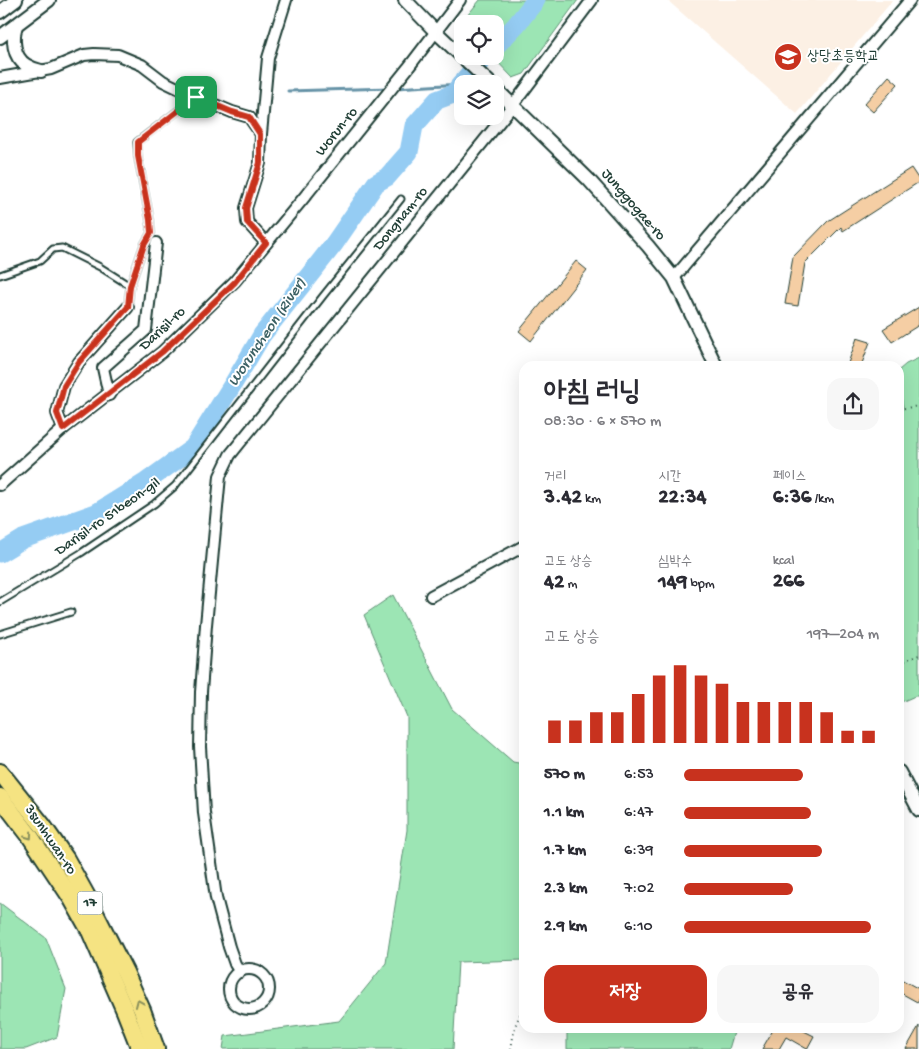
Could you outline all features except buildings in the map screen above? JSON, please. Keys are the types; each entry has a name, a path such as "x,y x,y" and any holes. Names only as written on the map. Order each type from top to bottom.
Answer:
{"highway":[{"name":"3sunhwan-ro","path":"0,772 43,826 66,859 125,972 142,1010 156,1049"},
{"name":"3sunhwan-ro","path":"0,797 30,836 77,907 90,931 140,1049"}],"street":[{"path":"0,12 16,0"},
{"path":"0,37 49,0"},
{"path":"266,243 247,222 246,208 260,163 260,134 268,58 286,0"},
{"path":"405,0 482,75"},
{"name":"Worun-ro","path":"235,282 408,68 460,0"},
{"name":"Dongnam-ro","path":"240,972 229,948 216,898 204,813 200,747 201,692 220,476 230,455 513,105 592,0"},
{"path":"674,278 910,0"},
{"path":"16,25 13,40 17,54 24,64 41,71"},
{"path":"0,78 41,71 94,54 118,55 142,65 163,81 196,97 249,117 260,134"},
{"name":"Junggogae-ro","path":"504,96 588,179 674,278 714,361"},
{"name":"Darisil-ro","path":"109,395 103,368 146,330 156,243"},
{"name":"Darisil-ro","path":"2,480 63,429 162,352 235,282"},
{"path":"63,429 57,413 64,386 79,362 128,307"},
{"path":"431,596 519,549"},
{"path":"904,782 919,810"},
{"path":"250,969 257,971 263,974 267,980 269,993 267,999 258,1008 251,1010 239,1007 230,998 229,984 232,978 240,972 250,969"}],"lane":[{"path":"128,307 130,286 144,245 151,233 138,156 138,142 196,97"},
{"name":"Darisil-ro 51beon-gil","path":"0,602 81,553 146,510 174,486 401,199"},
{"path":"0,275 40,261 52,249 62,248 100,267 130,286"},
{"path":"0,634 72,612"}],"path":[{"path":"904,408 919,406"},
{"path":"904,662 919,655"},
{"path":"511,1049 515,1026 519,1017"}],"shaded area":[{"name":"상당초등학교","path":"667,0 893,0 797,114"}],"green space":[{"path":"480,0 578,0 524,74 513,78 501,65 504,65 504,15 468,15"},
{"path":"919,358 919,696 904,701 904,366"},
{"path":"393,595 452,709 513,762 519,763 519,960 458,962 453,1049 223,1049 225,1036 339,1021 386,963 407,830 407,717 364,615"},
{"path":"0,903 46,938 66,989 57,1037 26,1049 0,1049"},
{"path":"567,1033 734,1033 729,1049 567,1049"}],"waterway":[{"name":"Woruncheon (River)","path":"504,38 536,0"},
{"name":"Woruncheon (River)","path":"0,553 23,539 96,513 146,482 193,448 262,335 334,244 376,183 387,177 409,152 414,126 437,100 453,94 478,65"},
{"path":"396,88 454,84"},
{"path":"288,91 390,88"}],"place":[{"name":"상당초등학교","path":"788,57"}],"route":[{"path":"196,97 249,117 260,134 260,163 246,208 247,222 266,243 235,282 162,352 63,429 57,413 64,386 79,362 128,307 130,286 144,245 151,233 138,156 138,142 196,97"}]}
